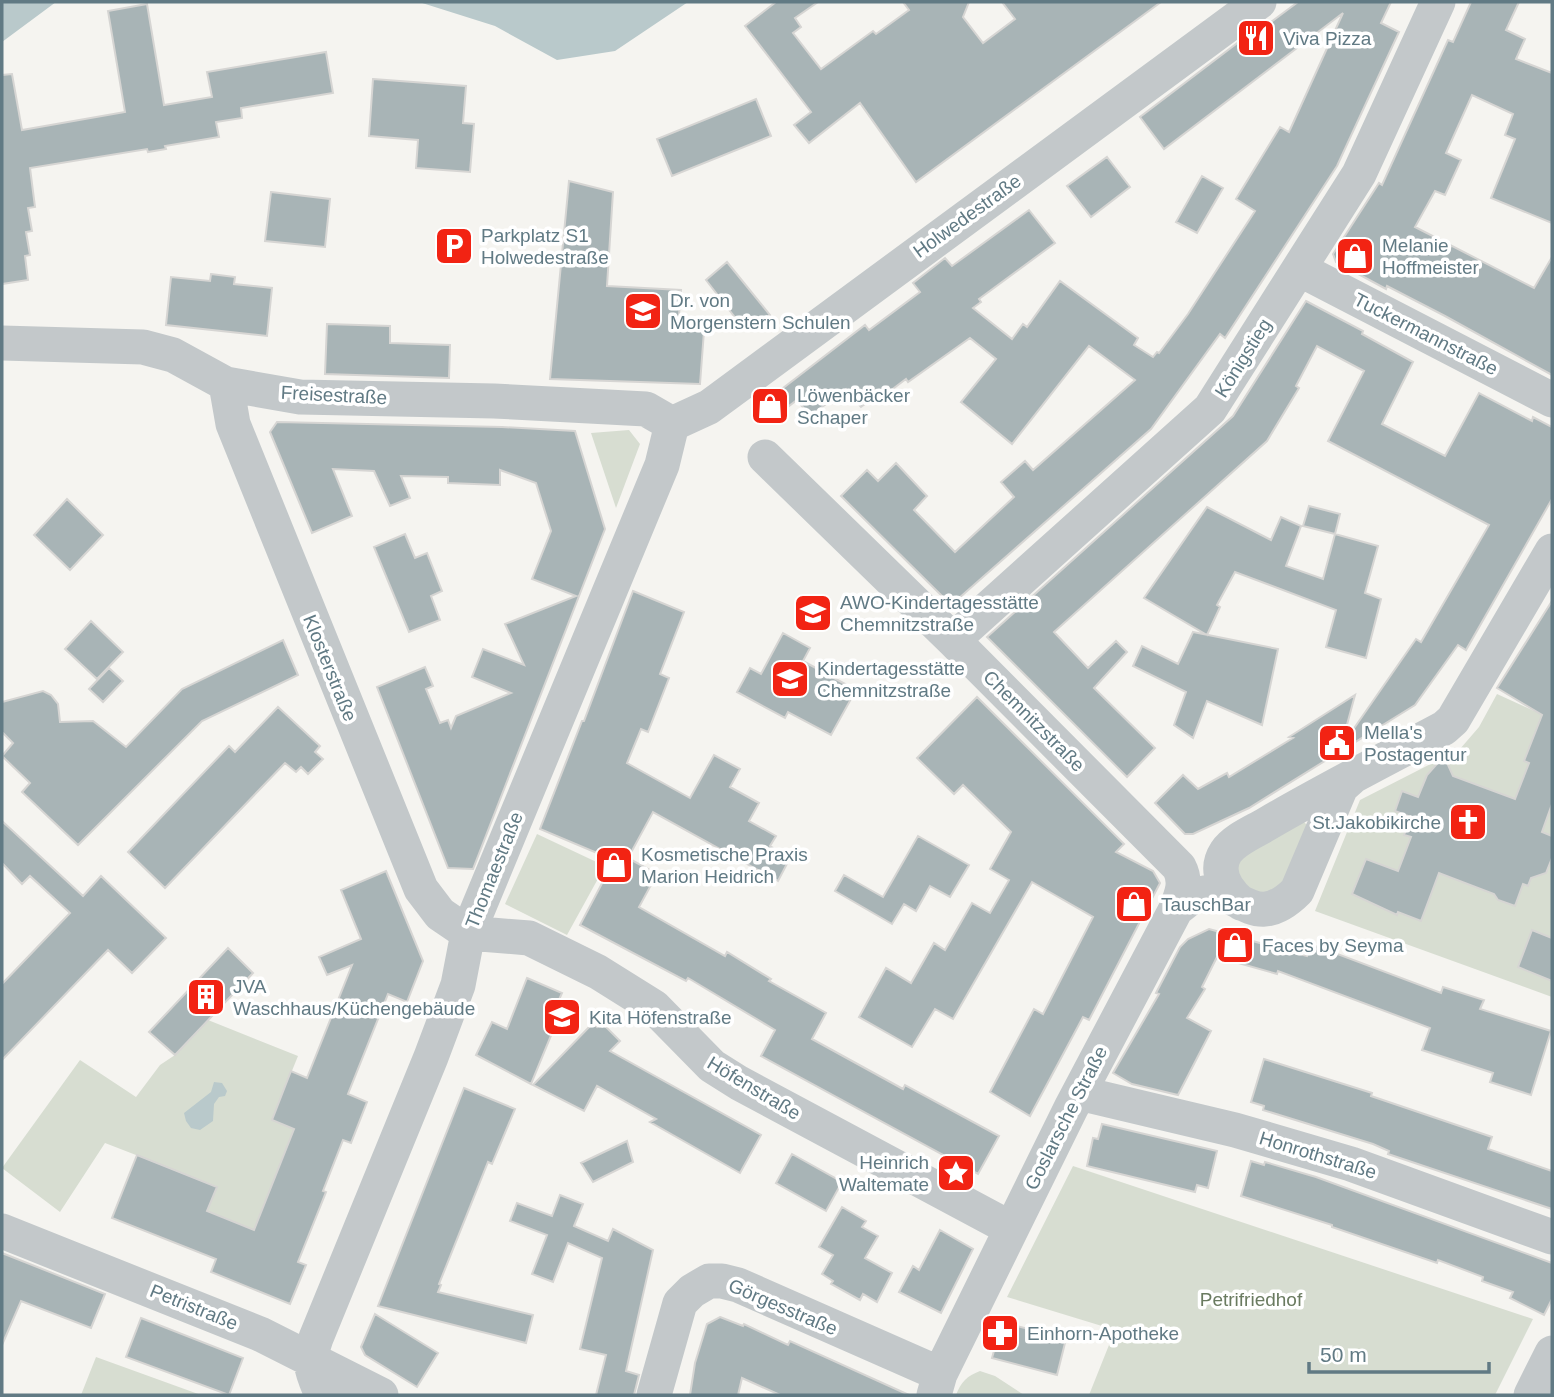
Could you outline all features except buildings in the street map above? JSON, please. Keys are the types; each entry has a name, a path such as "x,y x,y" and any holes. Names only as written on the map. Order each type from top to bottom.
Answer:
{"street":[{"name":"Holwedestraße","path":"672,424 709,407 1259,2"},
{"name":"Königstieg","path":"953,640 1210,410 1359,174 1438,2"},
{"name":"Tuckermannstraße","path":"1299,269 1552,400"},
{"name":"Freisestraße","path":"2,344 143,347 173,355 226,384 300,397 494,401 646,409 672,424"},
{"name":"Klosterstraße","path":"226,384 233,424 421,889 440,914 468,933"},
{"name":"Thomaestraße","path":"310,1358 458,985 468,933 662,465 672,424"},
{"name":"Chemnitzstraße","path":"765,457 1180,867 1183,889 1176,909"},
{"path":"1241,904 1227,891 1221,867 1225,854 1232,846 1272,821 1444,728 1453,720 1552,551"},
{"path":"1176,909 1202,893 1216,893 1258,909 1268,909 1287,902 1297,891 1341,787 1350,779"},
{"name":"Goslarsche Straße","path":"937,1385 1010,1228 1176,909"},
{"name":"Höfenstraße","path":"468,933 528,937 598,972 654,1007 712,1066 739,1083 1010,1228"},
{"name":"Honrothstraße","path":"1079,1093 1235,1130 1351,1164 1552,1237"},
{"name":"Petristraße","path":"2,1231 216,1315 310,1358 381,1395"},
{"name":"Görgesstraße","path":"654,1395 680,1303 692,1291 709,1281 738,1285 937,1385"},
{"path":"1531,1395 1552,1353"},
{"path":"310,1358 322,1395"}],"green space":[{"path":"629,430 640,444 616,508 591,433"},
{"path":"1497,694 1552,719 1552,997 1315,911 1360,800 1460,749 1479,727"},
{"path":"1301,819 1311,829 1274,898 1236,883 1236,852"},
{"path":"537,834 605,866 567,935 505,904"},
{"path":"208,1020 298,1056 272,1120 317,1138 277,1239 207,1211 216,1186 105,1143 60,1212 2,1168 80,1060 136,1097 160,1065 175,1055"},
{"name":"Petrifriedhof","path":"1073,1166 1533,1319 1495,1395 1089,1395 1115,1330 1007,1297"},
{"path":"96,1357 201,1395 81,1395"},
{"path":"980,1371 995,1376 1024,1395 956,1395 965,1380"}],"shaded area":[{"path":"2,2 56,2 2,42"},
{"path":"419,2 688,2 615,51 557,60 495,26"},
{"path":"214,1082 222,1083 227,1091 225,1096 219,1097 214,1104 213,1121 200,1130 191,1128 184,1113 211,1092"}],"place":[{"name":"Viva Pizza","path":"1256,38"},
{"name":"Parkplatz S1 Holwedestraße","path":"454,246"},
{"name":"Melanie Hoffmeister","path":"1355,256"},
{"name":"Dr. von Morgenstern Schulen","path":"643,311"},
{"name":"Löwenbäcker Schaper","path":"770,406"},
{"name":"AWO-Kindertagesstätte Chemnitzstraße","path":"813,613"},
{"name":"Kindertagesstätte Chemnitzstraße","path":"790,679"},
{"name":"Mella's Postagentur","path":"1337,743"},
{"name":"St.Jakobikirche","path":"1468,822"},
{"name":"Kosmetische Praxis Marion Heidrich","path":"614,865"},
{"name":"TauschBar","path":"1134,904"},
{"name":"Faces by Seyma","path":"1235,945"},
{"name":"JVA Waschhaus/Küchengebäude","path":"206,997"},
{"name":"Kita Höfenstraße","path":"562,1017"},
{"name":"Heinrich Waltemate","path":"956,1173"},
{"name":"Einhorn-Apotheke","path":"1000,1333"}]}
